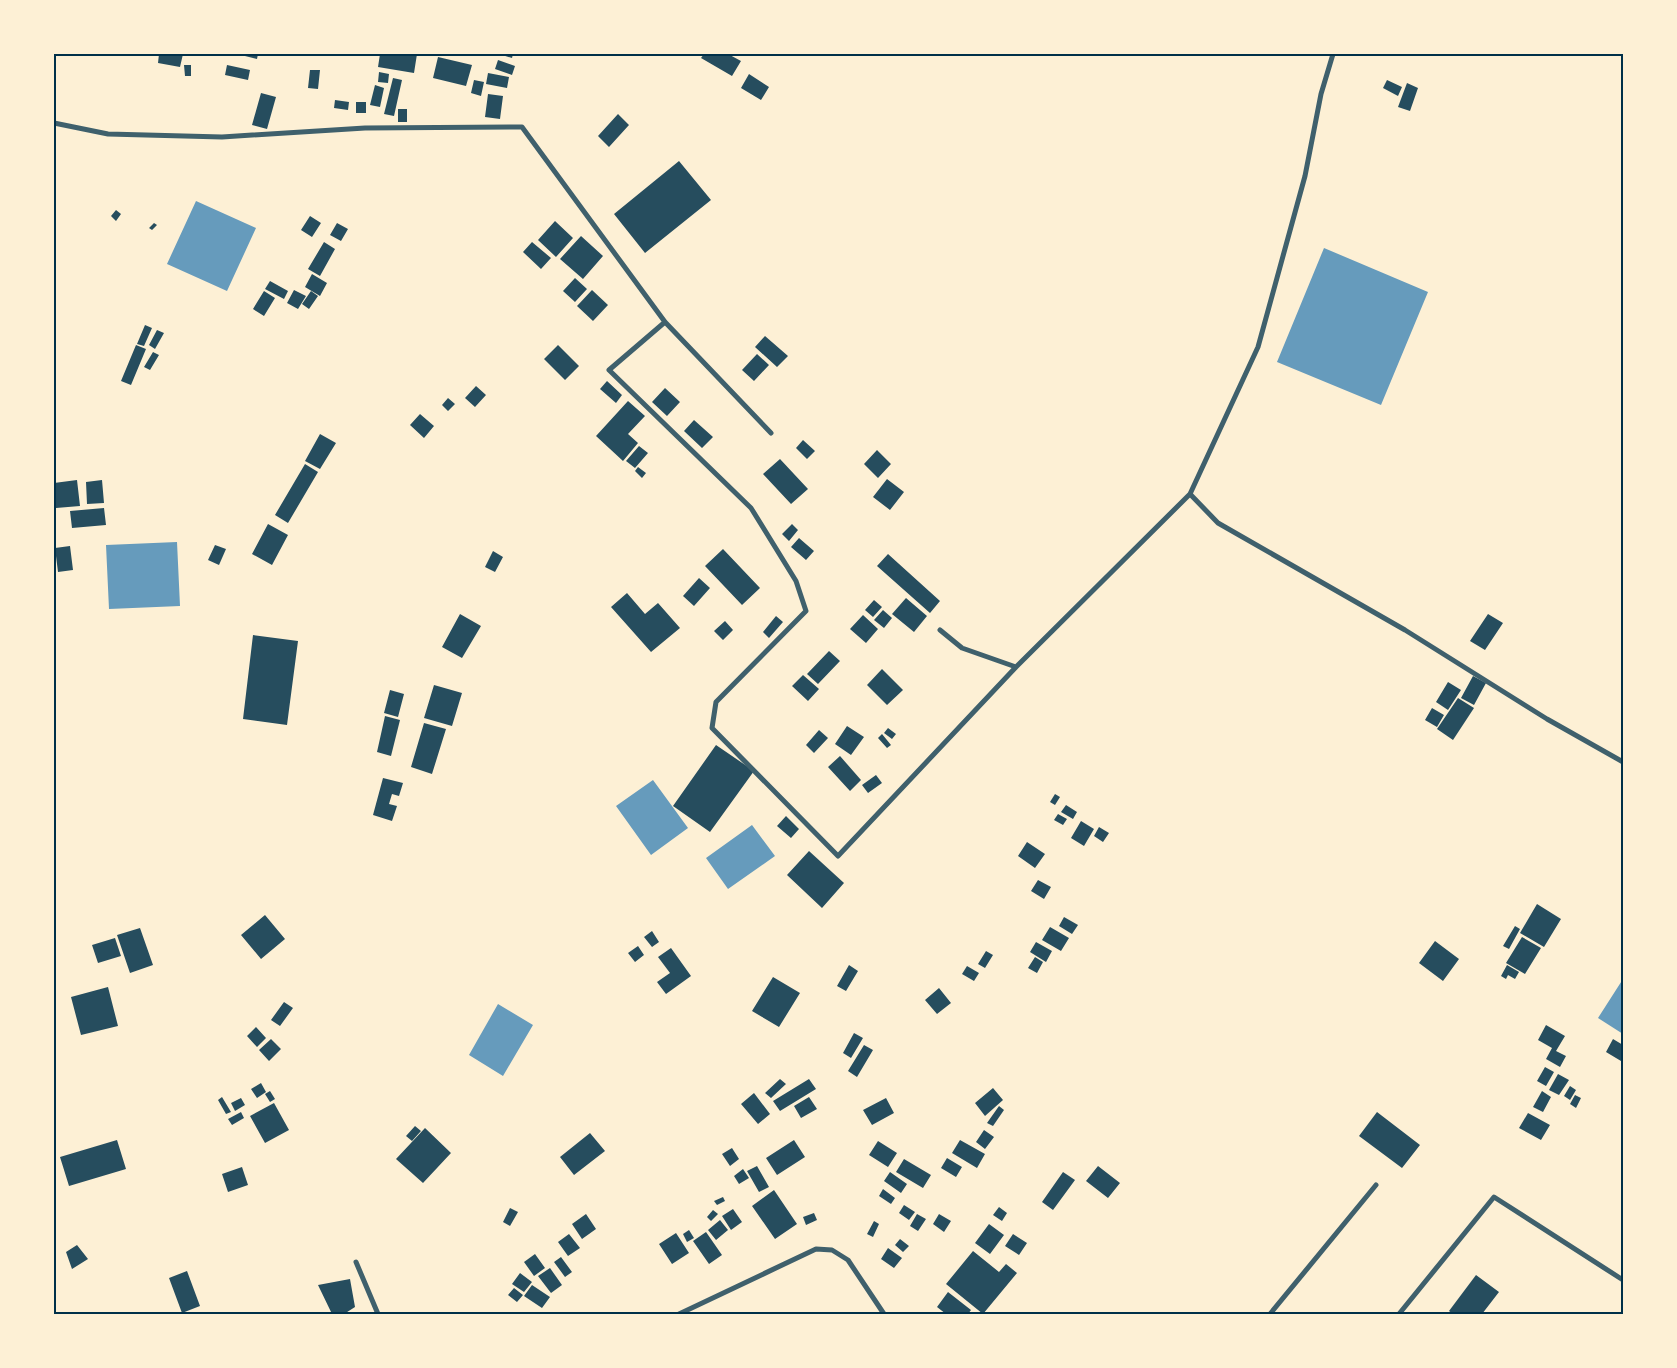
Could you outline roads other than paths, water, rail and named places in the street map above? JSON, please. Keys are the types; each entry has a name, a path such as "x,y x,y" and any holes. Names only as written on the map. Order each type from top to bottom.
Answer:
{"street":[{"path":"665,322 608,370 751,508 796,581 806,610 716,702 712,728 838,856 1016,666 1190,494 1258,347 1305,176 1321,94 1333,54"},
{"path":"54,123 108,134 222,137 366,128 522,127 665,322 772,433"},
{"path":"1190,494 1218,523 1405,630 1547,719 1623,762"},
{"path":"940,630 962,648 1016,666"},
{"path":"1270,1314 1376,1185"},
{"path":"1399,1314 1494,1197 1623,1280"},
{"path":"679,1314 816,1249 832,1250 848,1260 884,1314"},
{"path":"356,1262 378,1314"}],"water":[{"path":"196,201 256,228 227,291 167,264"},
{"path":"1324,248 1428,292 1381,405 1277,362"},
{"path":"177,542 180,606 109,609 106,545"},
{"path":"653,780 688,828 651,855 616,806"},
{"path":"752,825 775,856 728,889 706,858"},
{"path":"1623,979 1623,1034 1598,1018"},
{"path":"498,1004 533,1025 503,1076 469,1055"}]}
